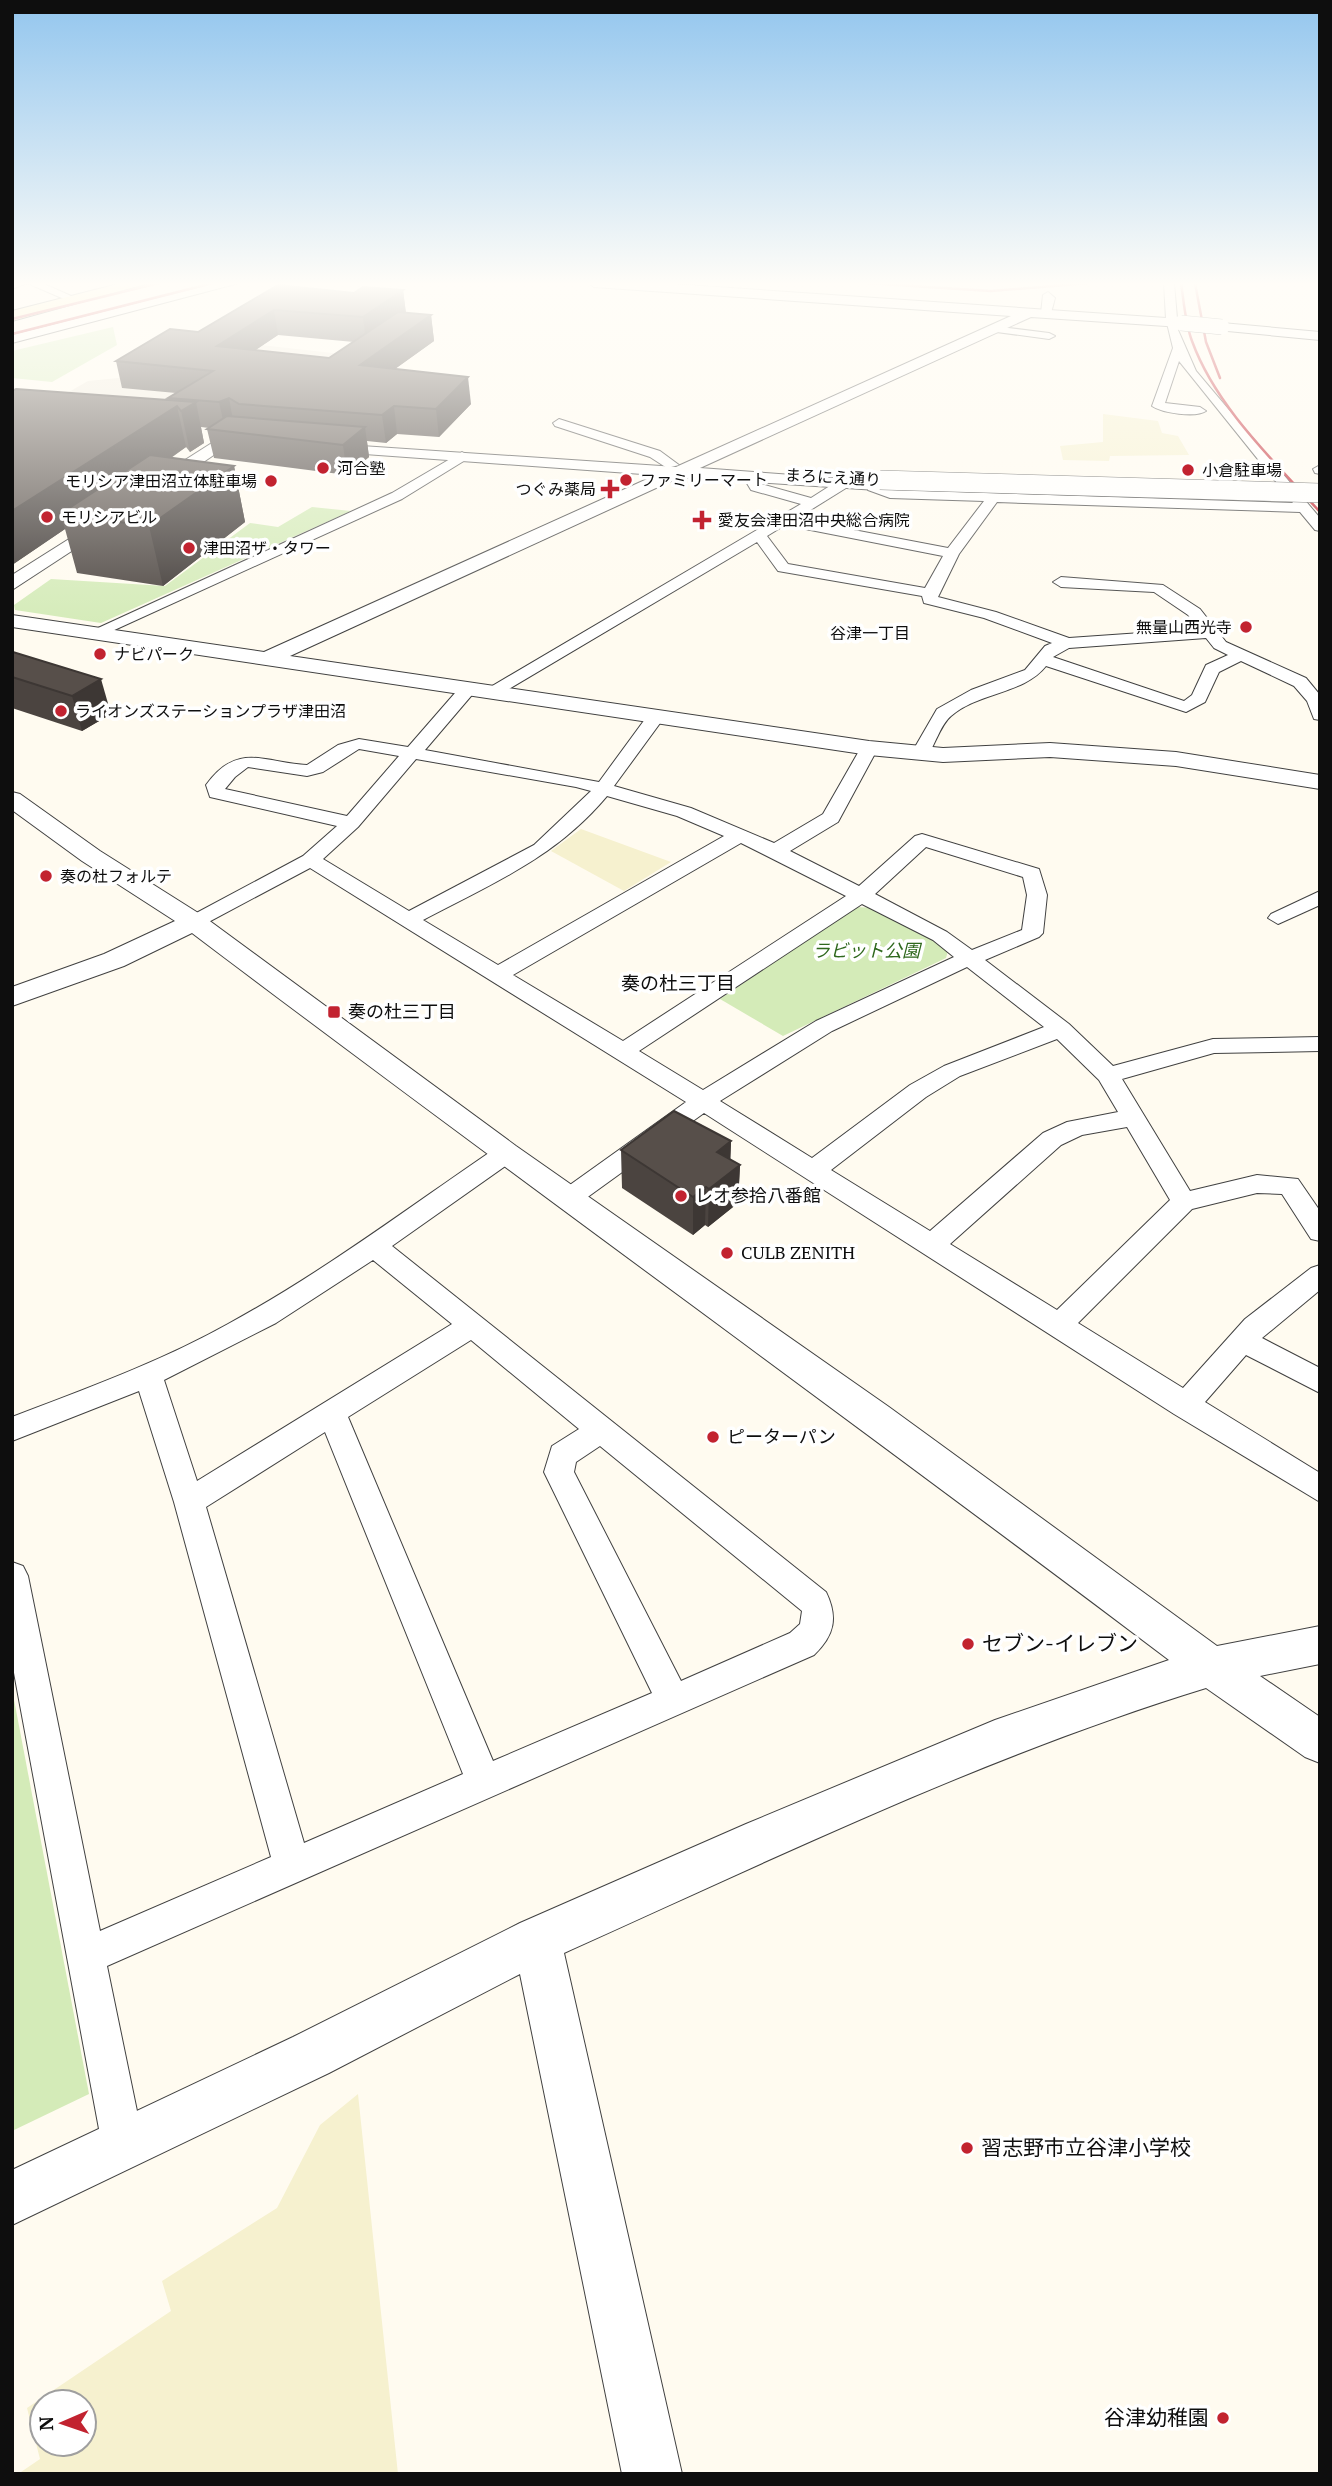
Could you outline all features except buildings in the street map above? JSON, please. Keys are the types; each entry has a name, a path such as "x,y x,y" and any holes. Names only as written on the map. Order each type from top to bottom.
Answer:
{"street":[{"path":"264,660 835,399"},
{"path":"1160,399 1158,406 1200,411"},
{"path":"1213,399 1285,485 1312,505 1320,527"},
{"path":"559,423 655,454 679,468"},
{"path":"148,492 231,435"},
{"name":"まろにえ通り","path":"1312,505 875,483 679,468 304,440 462,457 679,468 752,480 841,485 875,483 1320,493"},
{"path":"93,634 397,496 462,457"},
{"path":"1285,485 871,473 875,483 890,494 1312,505"},
{"path":"752,480 756,487 813,503"},
{"path":"491,692 760,536 841,485"},
{"path":"992,498 989,506 952,553 930,593 930,600 990,615 1067,643"},
{"path":"1105,501 1108,517"},
{"path":"12,584 125,508"},
{"path":"784,521 952,553"},
{"path":"760,536 783,568 930,593"},
{"path":"1061,582 1158,588 1194,612 1220,645 1300,682 1315,700 1320,715"},
{"path":"12,621 869,748 920,754 1050,750 1098,753 1176,759 1320,782"},
{"path":"920,754 943,713 977,694 1031,674 1051,649 1067,643 1210,633"},
{"path":"1043,659 1186,707 1199,698 1212,669 1239,656"},
{"path":"12,997 114,960 194,922 310,860 351,822 415,753 468,689"},
{"path":"408,920 541,849 577,821 657,715"},
{"path":"351,822 217,793 215,785 238,765 255,762 303,770 318,767 341,747 359,744 603,788 684,812 741,835 863,894 940,936 1061,1029 1108,1075 1184,1202"},
{"path":"775,851 831,818 869,748"},
{"path":"12,799 91,856 194,922 505,1154 887,1426 1211,1667 1320,1742"},
{"path":"497,975 741,835"},
{"path":"569,1198 702,1102 798,1041 876,1000 1032,933 1037,895 1031,873 922,840 863,894 623,1051"},
{"path":"310,860 623,1051 1320,1489"},
{"path":"1278,918 1320,897"},
{"path":"813,1170 918,1091 952,1071 1061,1029"},
{"path":"1108,1075 1213,1046 1246,1043 1320,1044"},
{"path":"932,1245 1052,1139 1076,1128 1134,1117"},
{"path":"12,1429 149,1377 265,1317 374,1246 505,1154"},
{"path":"1059,1325 1184,1202 1257,1184 1289,1185 1320,1232"},
{"path":"84,1957 802,1644 818,1629 821,1616 815,1602 374,1246"},
{"path":"1184,1406 1255,1327 1320,1275"},
{"path":"189,1502 472,1325"},
{"path":"1244,1341 1320,1382"},
{"path":"149,1377 189,1502 292,1866"},
{"path":"332,1413 484,1782"},
{"path":"602,1429 563,1455 559,1472 673,1700"},
{"path":"12,1576 84,1957 123,2145"},
{"path":"12,2199 311,2055 537,1940 1010,1735 1118,1695 1211,1667 1320,1645"},
{"path":"537,1940 652,2474"}],"shaded area":[{"path":"56,399 228,399 204,407 53,401"},
{"path":"1103,414 1158,421 1162,433 1178,436 1189,455 1110,456 1109,461 1063,460 1060,446 1103,442"},
{"path":"581,829 671,862 624,891 551,851"},
{"path":"358,2094 398,2474 18,2474 40,2458 98,2458 98,2388 57,2388 171,2311 162,2281 277,2208 320,2125"}],"green space":[{"path":"312,507 351,511 101,623 15,610 14,605 51,579 165,586 250,523 278,527"},
{"name":"ラビット公園","path":"856,907 877,908 949,947 946,958 783,1036 720,999"},
{"path":"12,1689 89,2094 12,2131"}],"railway":[{"path":"1223,399 1248,432 1320,512"}],"place":[{"name":"河合塾","path":"323,468"},
{"name":"小倉駐車場","path":"1188,470"},
{"name":"ファミリーマート","path":"626,480"},
{"name":"モリシア津田沼立体駐車場","path":"271,481"},
{"name":"つぐみ薬局","path":"610,489"},
{"name":"モリシアビル","path":"47,517"},
{"name":"愛友会津田沼中央総合病院","path":"702,520"},
{"name":"津田沼ザ・タワー","path":"189,548"},
{"name":"無量山西光寺","path":"1246,627"},
{"name":"ナビパーク","path":"100,654"},
{"name":"ライオンズステーションプラザ津田沼","path":"61,711"},
{"name":"奏の杜フォルテ","path":"46,876"},
{"name":"奏の杜三丁目","path":"334,1012"},
{"name":"レオ参拾八番館","path":"681,1196"},
{"name":"CULB ZENITH","path":"727,1253"},
{"name":"ピーターパン","path":"713,1437"},
{"name":"セブン-イレブン","path":"968,1644"},
{"name":"習志野市立谷津小学校","path":"967,2148"},
{"name":"谷津幼稚園","path":"1223,2418"}],"district":[{"name":"谷津一丁目","path":"870,633"},
{"name":"奏の杜三丁目","path":"678,983"}]}
